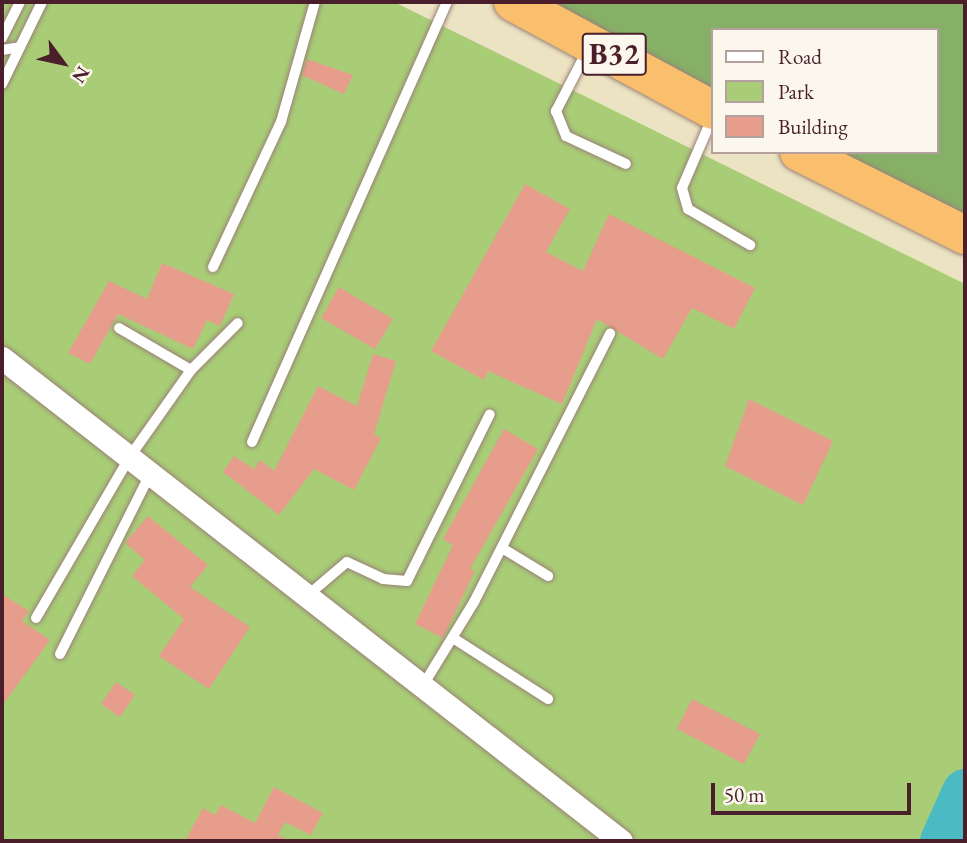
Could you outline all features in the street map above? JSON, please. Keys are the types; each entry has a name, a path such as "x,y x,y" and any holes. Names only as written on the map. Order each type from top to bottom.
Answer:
{"highway":[{"name":"B32","path":"513,2 592,42 712,109"},
{"path":"803,154 965,235"}],"street":[{"path":"2,358 131,455 305,598 621,841"}],"lane":[{"path":"2,38 20,2"},
{"path":"2,84 42,2"},
{"path":"213,267 281,122 315,2"},
{"path":"252,442 447,2"},
{"path":"592,42 556,111 566,136 626,164"},
{"path":"2,50 20,47"},
{"path":"712,119 682,188 688,209 750,245"},
{"path":"36,618 131,455 191,370 237,323"},
{"path":"119,328 191,370"},
{"path":"422,687 453,638 502,548 610,334"},
{"path":"305,598 347,562 393,583 407,581 490,414"},
{"path":"60,654 151,471"},
{"path":"502,548 548,576"},
{"path":"453,638 548,699"}],"green space":[{"path":"2,2 394,2 965,284 965,841 2,841"},
{"path":"523,2 965,2 965,226 824,154 939,154 939,28 712,28 712,97"}],"building":[{"path":"307,59 353,75 344,94 302,75"},
{"path":"525,184 570,209 546,252 583,271 609,214 755,288 734,329 692,308 663,359 597,319 562,404 488,371 484,380 431,351"},
{"path":"162,263 234,294 220,326 207,320 193,349 118,314 90,364 68,353 109,281 147,299"},
{"path":"339,287 393,319 375,349 321,318"},
{"path":"373,354 396,361 374,434 381,438 354,490 314,469 279,515 223,472 234,456 254,469 260,460 274,471 318,386 357,406"},
{"path":"749,399 833,441 803,505 725,466"},
{"path":"504,429 538,449 470,569 475,571 443,638 415,624 453,545 443,539"},
{"path":"148,516 208,565 190,587 250,627 209,689 159,656 184,619 132,576 145,560 125,543"},
{"path":"2,594 29,611 22,621 50,640 2,706"},
{"path":"116,682 135,695 120,717 101,704"},
{"path":"692,699 760,734 744,764 677,729"},
{"path":"274,787 323,813 311,835 285,822 278,835 290,841 185,841 203,808 215,815 221,805 255,823"}],"waterway":[{"path":"943,841 965,792"}]}
